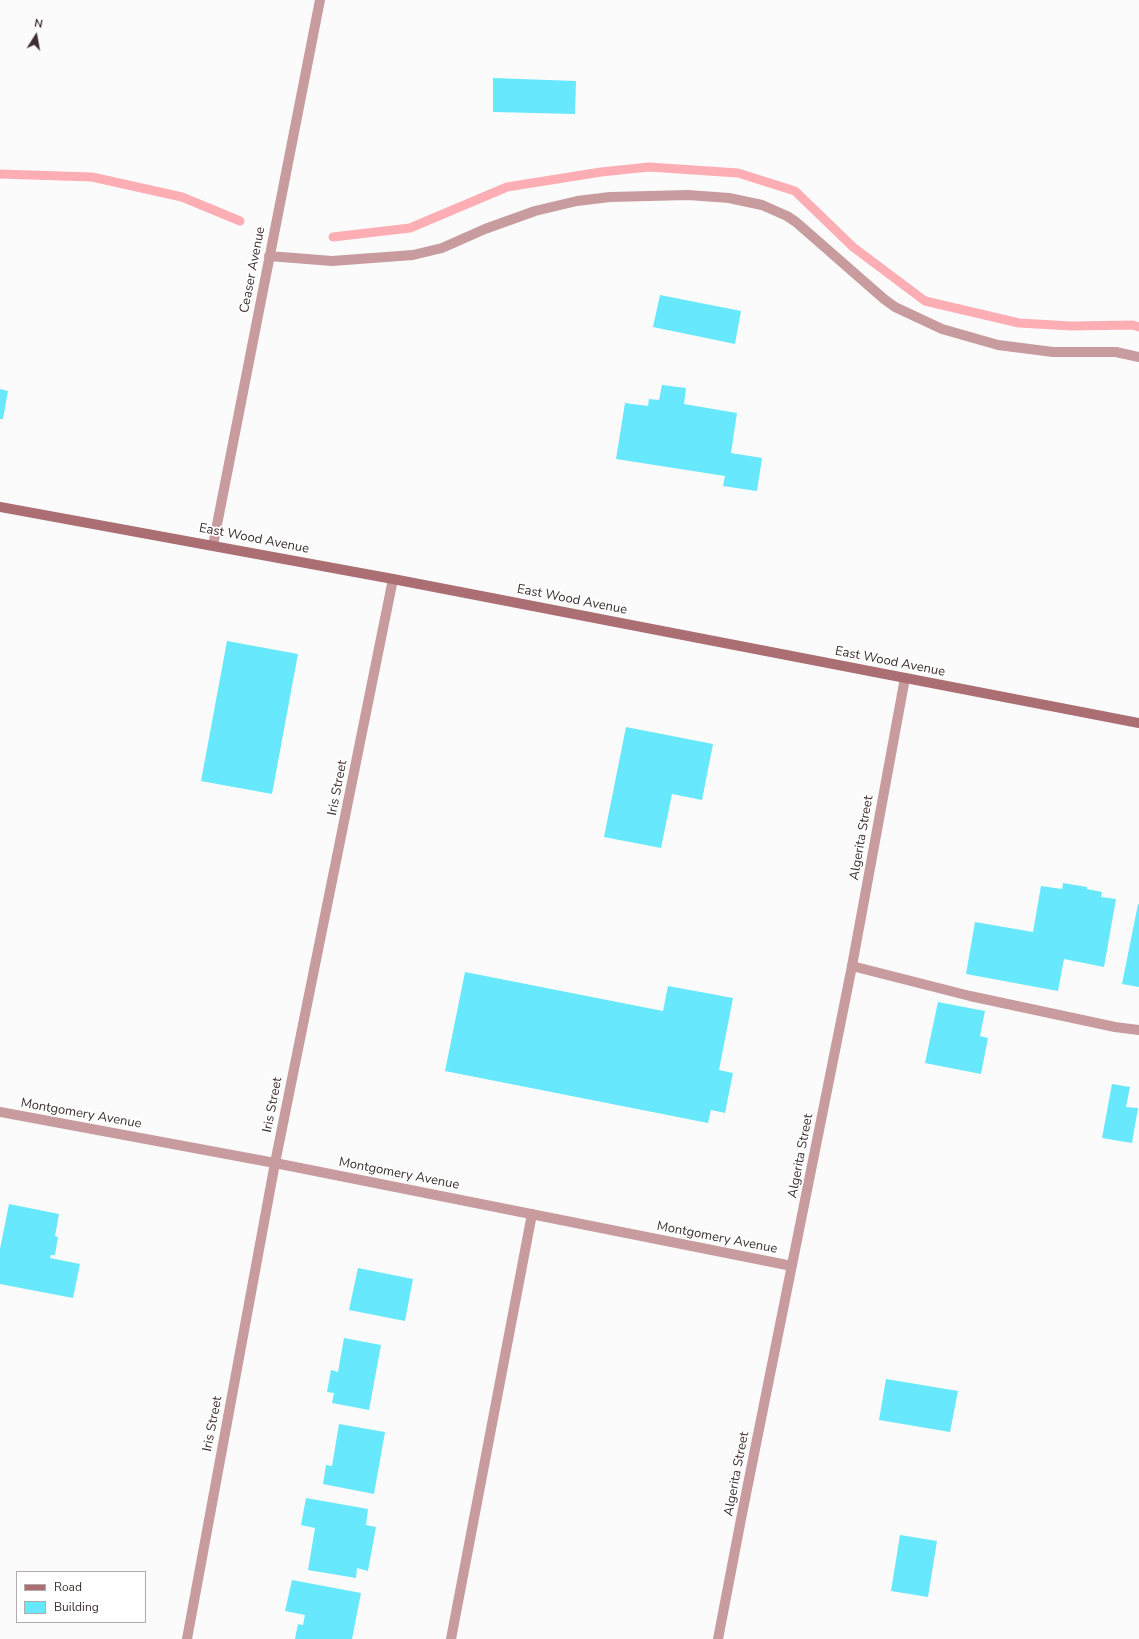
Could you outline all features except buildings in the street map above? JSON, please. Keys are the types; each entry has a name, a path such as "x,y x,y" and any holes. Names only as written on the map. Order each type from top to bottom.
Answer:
{"main road":[{"name":"East Wood Avenue","path":"0,507 393,579 1139,723"}],"street":[{"name":"Ceaser Avenue","path":"213,545 320,0"},
{"path":"269,256 332,261 413,255 442,248 534,211 577,201 610,197 688,195 729,198 762,205 787,216 796,222 884,299 895,307 942,330 998,345 1053,352 1116,352 1139,357"},
{"name":"Iris Street","path":"186,1639 275,1163 393,579"},
{"name":"Algerita Street","path":"718,1639 852,966 905,678"},
{"path":"852,966 970,996 1115,1027 1139,1030"},
{"name":"Montgomery Avenue","path":"0,1112 275,1163 792,1266"},
{"path":"451,1639 532,1214"}],"waterway":[{"path":"333,237 410,228 507,187 601,172 649,167 738,173 795,191 853,247 925,301 1019,323 1071,326 1133,325 1139,327"},
{"path":"0,174 92,177 182,197 240,221"}]}
